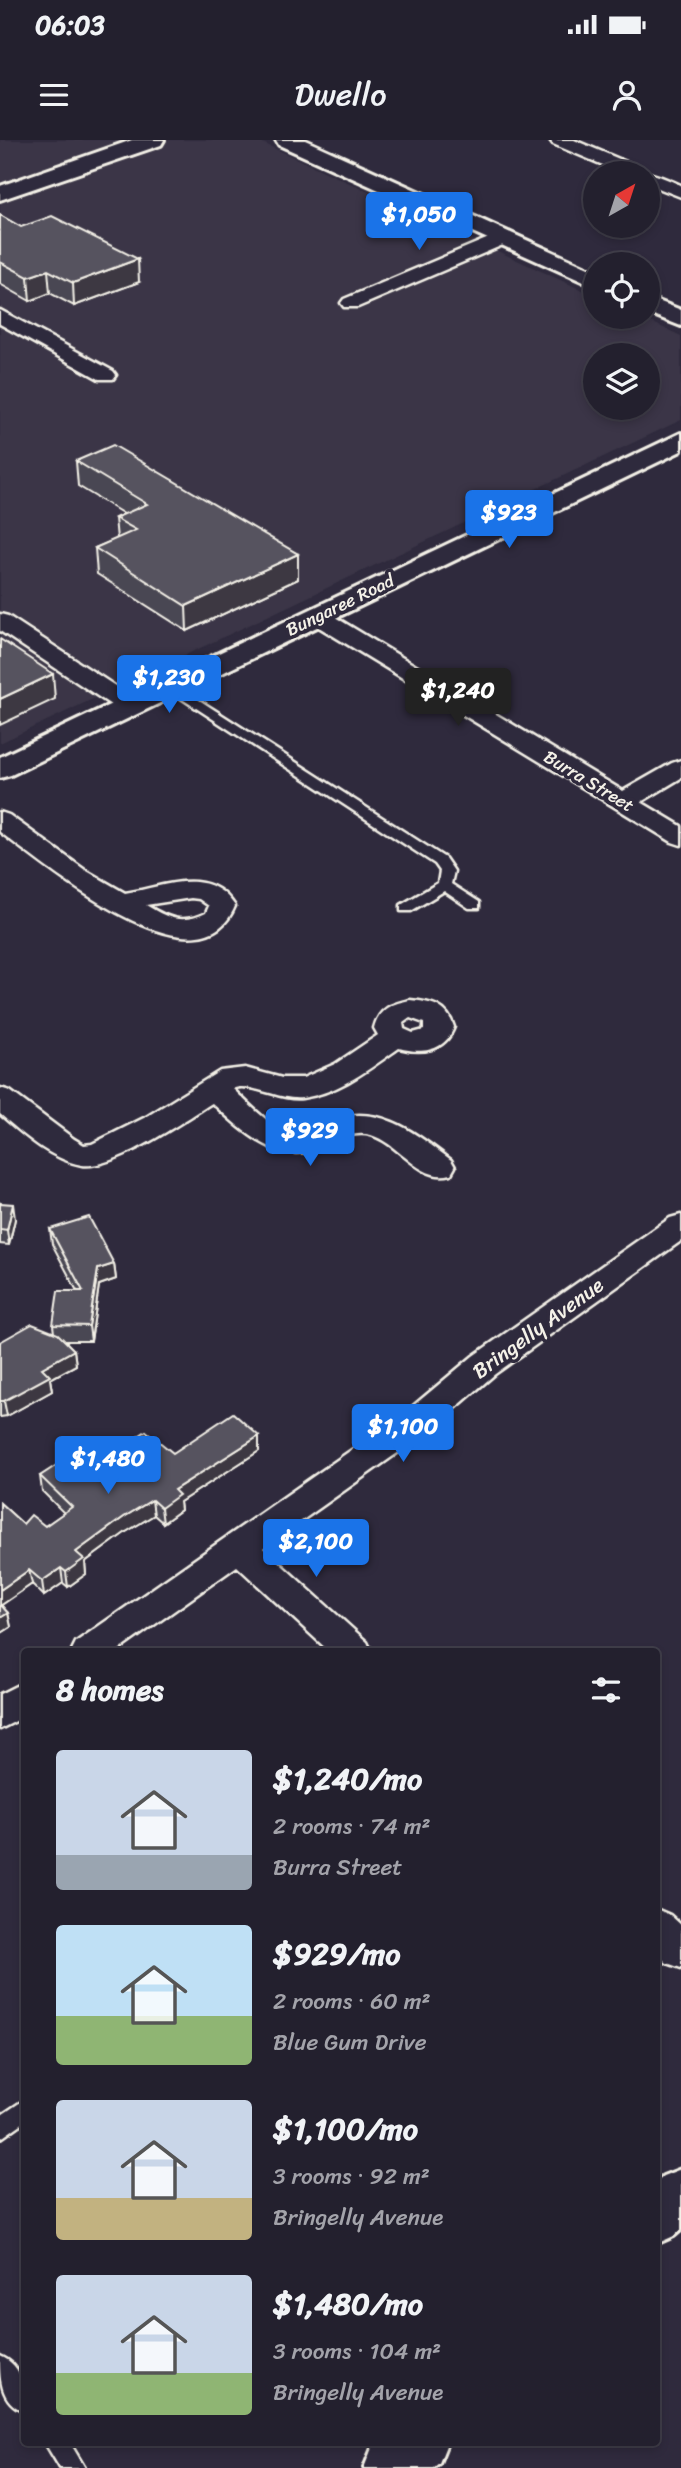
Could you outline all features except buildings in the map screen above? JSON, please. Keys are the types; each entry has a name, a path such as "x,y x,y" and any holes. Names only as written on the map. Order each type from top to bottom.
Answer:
{"street":[{"path":"0,193 153,140"},
{"path":"287,140 583,275"},
{"path":"559,140 609,161"},
{"path":"660,183 681,192"},
{"path":"351,303 503,238"},
{"path":"660,309 681,319"},
{"path":"0,316 107,375"},
{"name":"Bungaree Road","path":"0,769 681,441"},
{"name":"Burra Street","path":"317,616 681,837"},
{"path":"0,621 130,706"},
{"path":"622,801 681,768"},
{"path":"0,820 76,876 121,902"},
{"path":"0,1098 33,1126 69,1149 84,1155 93,1155 120,1144 238,1076 289,1089 310,1086 325,1081 395,1037"},
{"path":"213,1088 272,1136 285,1143 303,1144 348,1124 375,1123 440,1167"},
{"name":"Bringelly Avenue","path":"95,1648 418,1421 484,1365 681,1226"},
{"path":"239,1547 350,1648"},
{"path":"0,1714 21,1699"},
{"path":"660,1931 681,1950"},
{"path":"393,2468 416,2446"}],"lane":[{"path":"171,686 440,861 447,871 444,886 406,908"},
{"path":"444,886 474,905"},
{"path":"0,2129 21,2112"},
{"path":"0,2367 21,2396"},
{"path":"58,2446 74,2468"}],"shaded area":[{"path":"0,140 256,140 583,290 583,329 660,329 660,326 681,336 681,420 0,743"}]}
